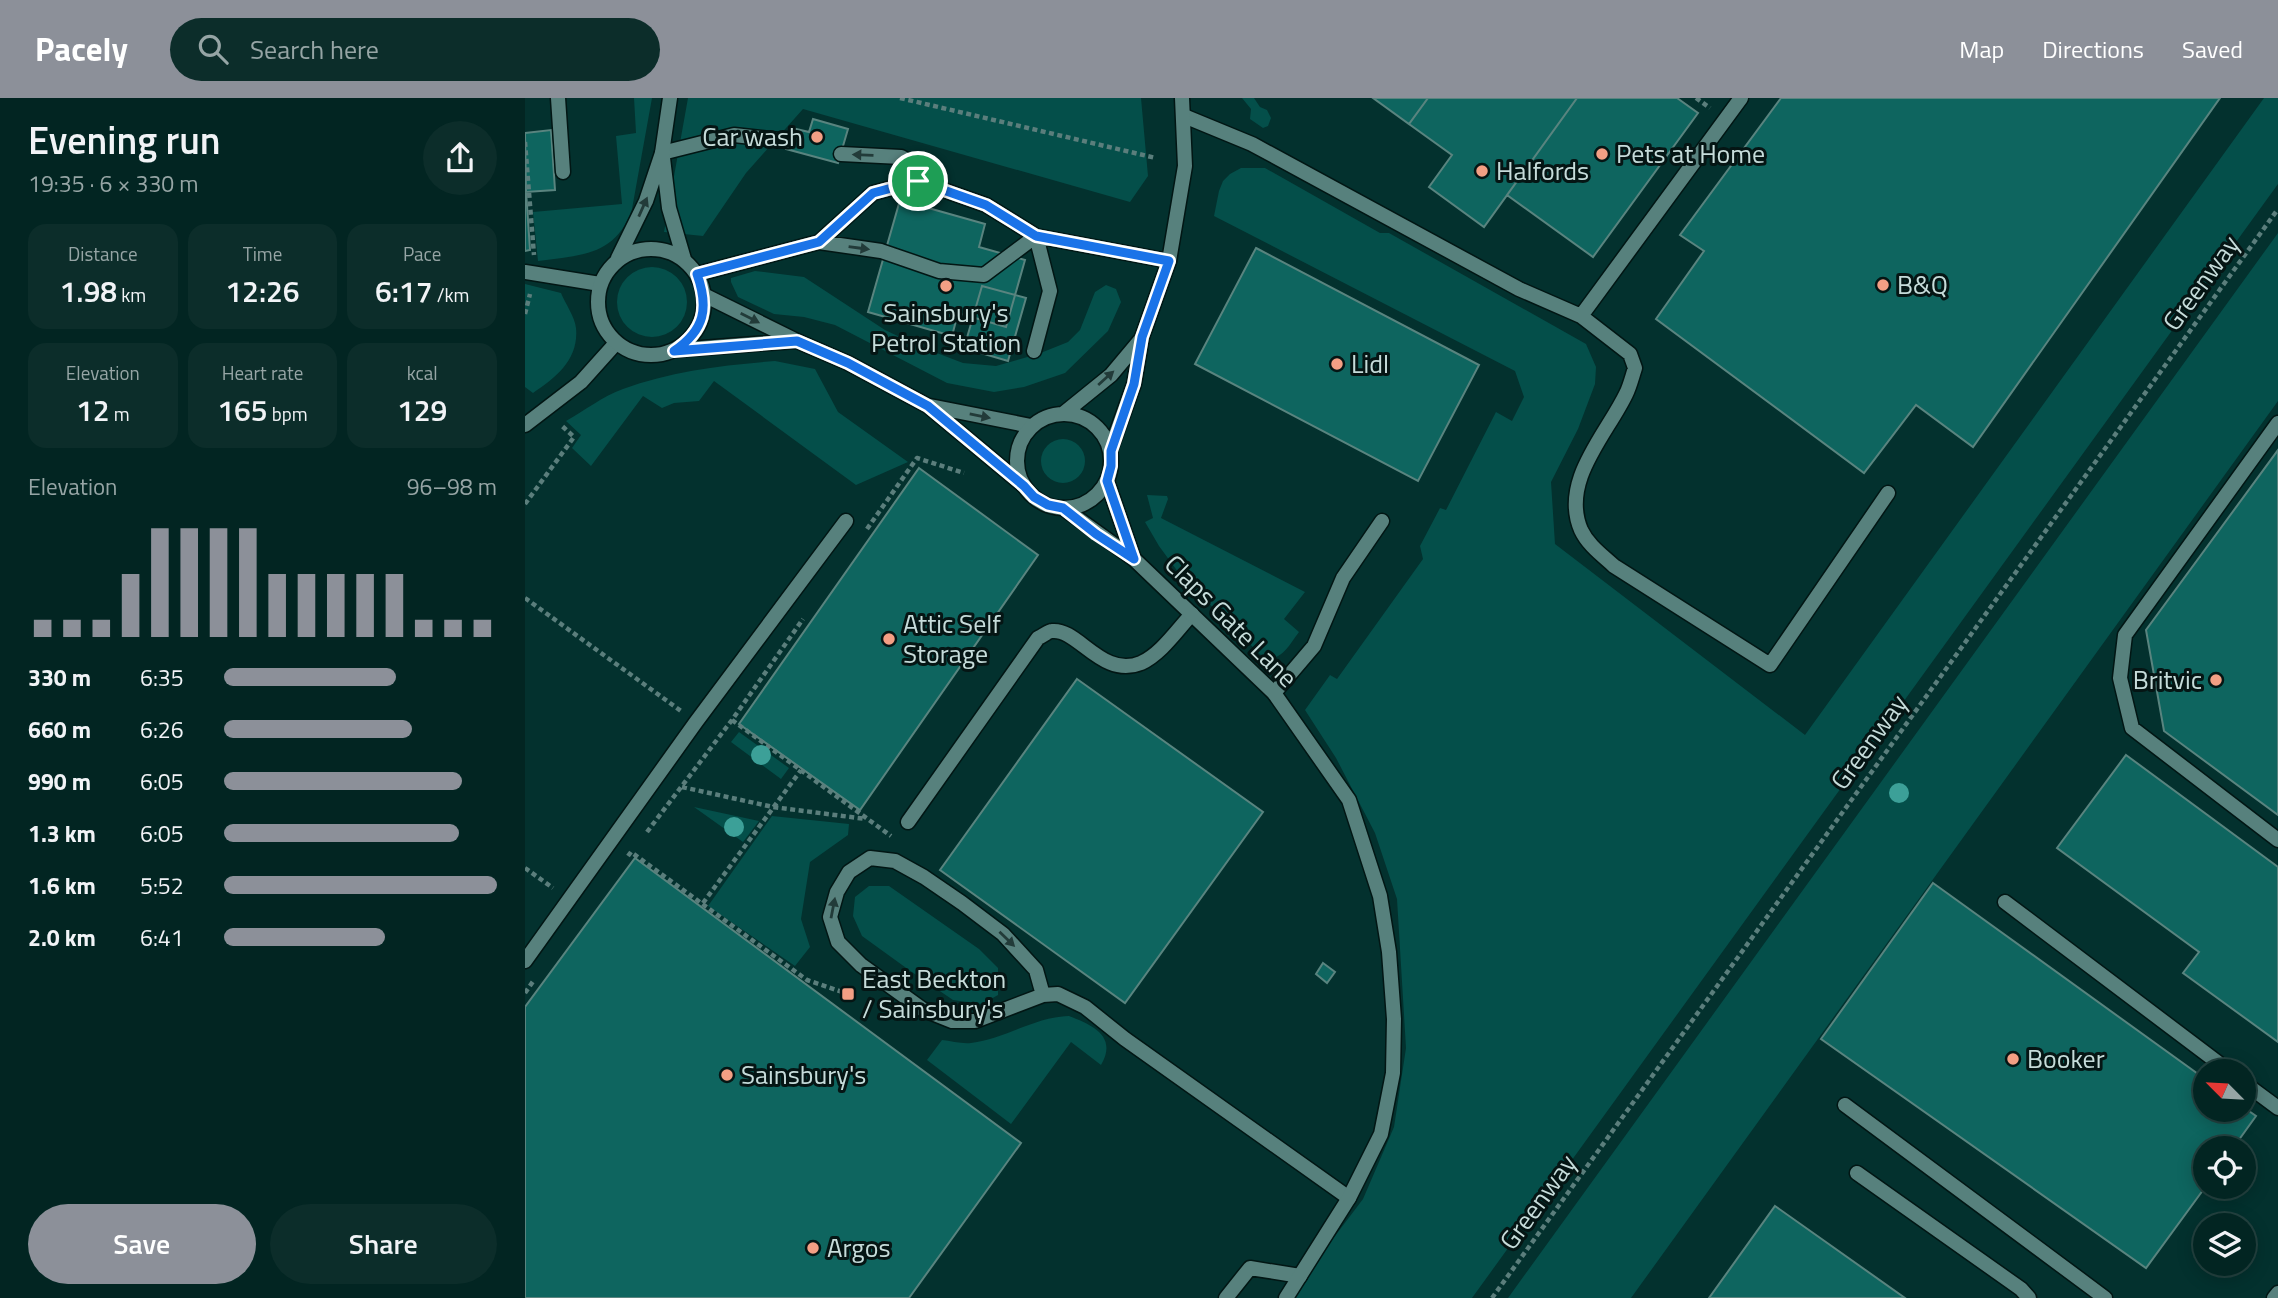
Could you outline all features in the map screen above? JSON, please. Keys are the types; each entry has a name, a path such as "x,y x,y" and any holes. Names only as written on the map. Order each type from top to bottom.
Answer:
{"street":[{"path":"558,98 563,172"},
{"path":"618,259 646,201 662,153 670,98"},
{"path":"1064,413 1111,375 1142,337 1169,261 1185,166 1182,98"},
{"path":"1581,316 1741,98"},
{"path":"1184,116 1252,144 1519,289 1581,316 1630,354 1635,368 1626,393 1584,467 1577,487 1580,528 1591,546 1614,566 1770,665 1888,493"},
{"path":"662,153 734,135 788,141"},
{"path":"662,153 669,208 684,259"},
{"path":"841,155 901,157 914,164 918,181"},
{"path":"819,242 873,193 918,181 986,205 1036,236 1169,261"},
{"path":"697,274 819,242 881,251 939,271 984,275 1036,236"},
{"path":"1034,351 1050,291 1036,236"},
{"path":"674,351 687,342 703,317 704,295 697,274 684,259 667,250 648,248 632,251 618,259 607,270 600,284 597,306 603,327 616,343 629,351 659,355 674,351 797,341"},
{"path":"530,273 600,284"},
{"path":"704,295 848,363 928,406 1031,426"},
{"name":"Claps Gate Lane","path":"1134,559 1107,481 1111,451 1134,384 1142,337"},
{"path":"525,425 580,382 616,343"},
{"name":"Claps Gate Lane","path":"928,406 1041,501 1063,508 1134,559 1274,692 1349,800 1380,896 1394,1019 1393,1073 1381,1134 1349,1198 1286,1298"},
{"path":"1024,486 1018,471 1017,456 1021,440 1031,426 1047,416 1064,413 1080,416 1094,424 1105,436 1111,451"},
{"path":"2278,423 2125,635 2120,678 2132,728 2278,840"},
{"path":"1063,508 1081,505 1096,495 1107,481"},
{"path":"525,961 696,722 846,521"},
{"path":"1274,692 1314,646 1343,578 1382,521"},
{"path":"908,822 1038,638 1051,631 1063,632 1114,665 1125,667 1141,663 1156,654 1192,614"},
{"path":"1043,995 1037,970 1003,934 924,877 895,861 870,858 849,872 837,892 830,916 838,943 860,965 922,1009 952,1021 975,1021 1043,995 1058,994 1085,1007 1125,1040 1349,1198"},
{"path":"2005,902 2213,1059"},
{"path":"2256,1092 2278,1108"},
{"path":"1845,1105 2105,1298"},
{"path":"1857,1173 2021,1289 2029,1298"},
{"path":"1226,1298 1250,1268 1300,1276"},
{"path":"2274,1298 2278,1293"}],"path":[{"path":"899,98 1156,158"},
{"path":"525,142 530,273 525,314"},
{"name":"Greenway","path":"1492,1298 2278,209"},
{"path":"525,504 573,437 545,411"},
{"path":"861,538 918,458 964,473"},
{"path":"525,598 718,738"},
{"path":"624,862 718,738 804,617"},
{"path":"731,720 899,842"},
{"path":"703,903 801,769"},
{"path":"653,782 773,807 867,819"},
{"path":"631,852 807,980 848,994"}],"shaded area":[{"path":"634,98 652,98 632,209 625,224 607,245 582,254 538,261 533,212 622,204 616,136 636,133"},
{"path":"688,98 1141,98 1148,176 1130,202 803,109 746,173 703,236 664,232"},
{"path":"1242,98 1254,98 1260,107 1267,110 1271,118 1268,126 1263,128 1250,119 1251,109"},
{"path":"2264,98 2278,98 2278,184 1472,1298 1288,1298 1363,1199 1394,1127 1406,1048 1397,899 1375,833 1336,758 1305,710 1330,675 1337,679 1423,559 1420,546 1440,508 1446,510 1496,412 1512,421 1524,397 1515,371 1214,216 1223,181 1241,168 1265,168 1380,233 1389,233 1586,344 1596,367 1595,384 1578,429 1551,482 1555,544 1805,735"},
{"path":"2278,233 2278,401 1631,1298 1508,1298"},
{"path":"652,267 677,277 687,302 677,327 652,337 627,327 617,302 627,277"},
{"path":"755,271 804,277 885,330 921,347 963,363 996,366 1068,342 1080,330 1095,292 1106,285 1116,289 1121,302 1108,331 1065,373 1024,387 994,392 947,383 835,325 804,317 774,314 738,297 731,278"},
{"path":"525,284 561,293 576,328 574,349 565,366 533,393 525,387"},
{"path":"775,361 815,369 838,412 908,462 856,485 714,381 699,401 674,403 662,408 643,396 591,466 572,448 581,435 566,421 616,392 679,373"},
{"path":"1063,439 1079,445 1085,461 1079,477 1063,483 1047,477 1041,461 1047,445"},
{"path":"1147,495 1167,496 1161,518 1305,592 1284,619 1299,632 1284,652 1275,657 1263,657 1181,576 1145,522 1153,518"},
{"path":"739,732 789,768 781,779 731,742"},
{"path":"694,807 759,821 743,842"},
{"path":"772,816 849,824 848,835 810,862 801,919 810,947 795,966 708,906"},
{"path":"869,886 889,886 979,949 998,968 998,995 982,1004 953,1000 862,936 853,916 855,897"},
{"path":"1069,1016 1094,1028 1104,1039 1105,1055 1101,1065 1071,1042 1011,1124 927,1060 942,1040 968,1043 984,1041 1044,1020"}],"building":[{"path":"1373,98 1428,98 1409,124"},
{"name":"Halfords","path":"1428,98 1577,98 1484,227 1429,187 1452,155 1409,124"},
{"name":"Pets at Home","path":"1577,98 1677,98 1698,113 1593,257 1507,195"},
{"name":"B&Q","path":"1781,98 2220,98 1973,447 1916,405 1864,473 1656,319 1704,251 1680,235"},
{"name":"Car wash","path":"813,119 848,129 838,163 786,149 792,128 809,132"},
{"path":"551,130 555,190 526,192 525,133"},
{"path":"525,176 530,250 525,251"},
{"name":"Sainsbury's Petrol Station","path":"900,200 985,224 979,247 1025,260 1006,327 958,313 952,336 868,312"},
{"name":"Lidl","path":"1256,248 1479,365 1418,481 1195,364"},
{"path":"982,286 1026,298 1008,361 964,348"},
{"name":"Britvic","path":"2278,450 2278,815 2164,731 2146,630"},
{"name":"Attic Self Storage","path":"919,468 1038,555 860,810 739,724"},
{"path":"1077,679 1263,812 1125,1003 940,870"},
{"path":"2126,755 2278,867 2278,1042 2183,973 2199,952 2057,848"},
{"name":"Sainsbury's","path":"635,858 1021,1143 909,1298 525,1298 525,1007"},
{"name":"Booker","path":"1933,883 2193,1070 2193,1122 2252,1122 2242,1136 2193,1136 2193,1199 2196,1199 2146,1268 1821,1039"},
{"path":"1323,963 1335,972 1327,983 1316,974"},
{"path":"1775,1206 1905,1298 1709,1298"}],"place":[{"name":"Car wash","path":"817,137"},
{"name":"Pets at Home","path":"1602,154"},
{"name":"Halfords","path":"1482,171"},
{"name":"B&Q","path":"1883,285"},
{"name":"Sainsbury's Petrol Station","path":"946,286"},
{"name":"Lidl","path":"1337,364"},
{"name":"Attic Self Storage","path":"889,639"},
{"name":"Britvic","path":"2216,680"},
{"name":"East Beckton / Sainsbury's","path":"848,994"},
{"name":"Booker","path":"2013,1059"},
{"name":"Sainsbury's","path":"727,1075"},
{"name":"Argos","path":"813,1248"}],"route":[{"path":"918,181 986,205 1036,236 1169,261 1142,337 1134,384 1111,451 1107,481 1120,512 1134,559 1063,508 1048,505 1034,497 928,406 848,363 797,341 674,351 687,342 703,317 704,295 697,274 819,242 873,193 918,181"}]}
